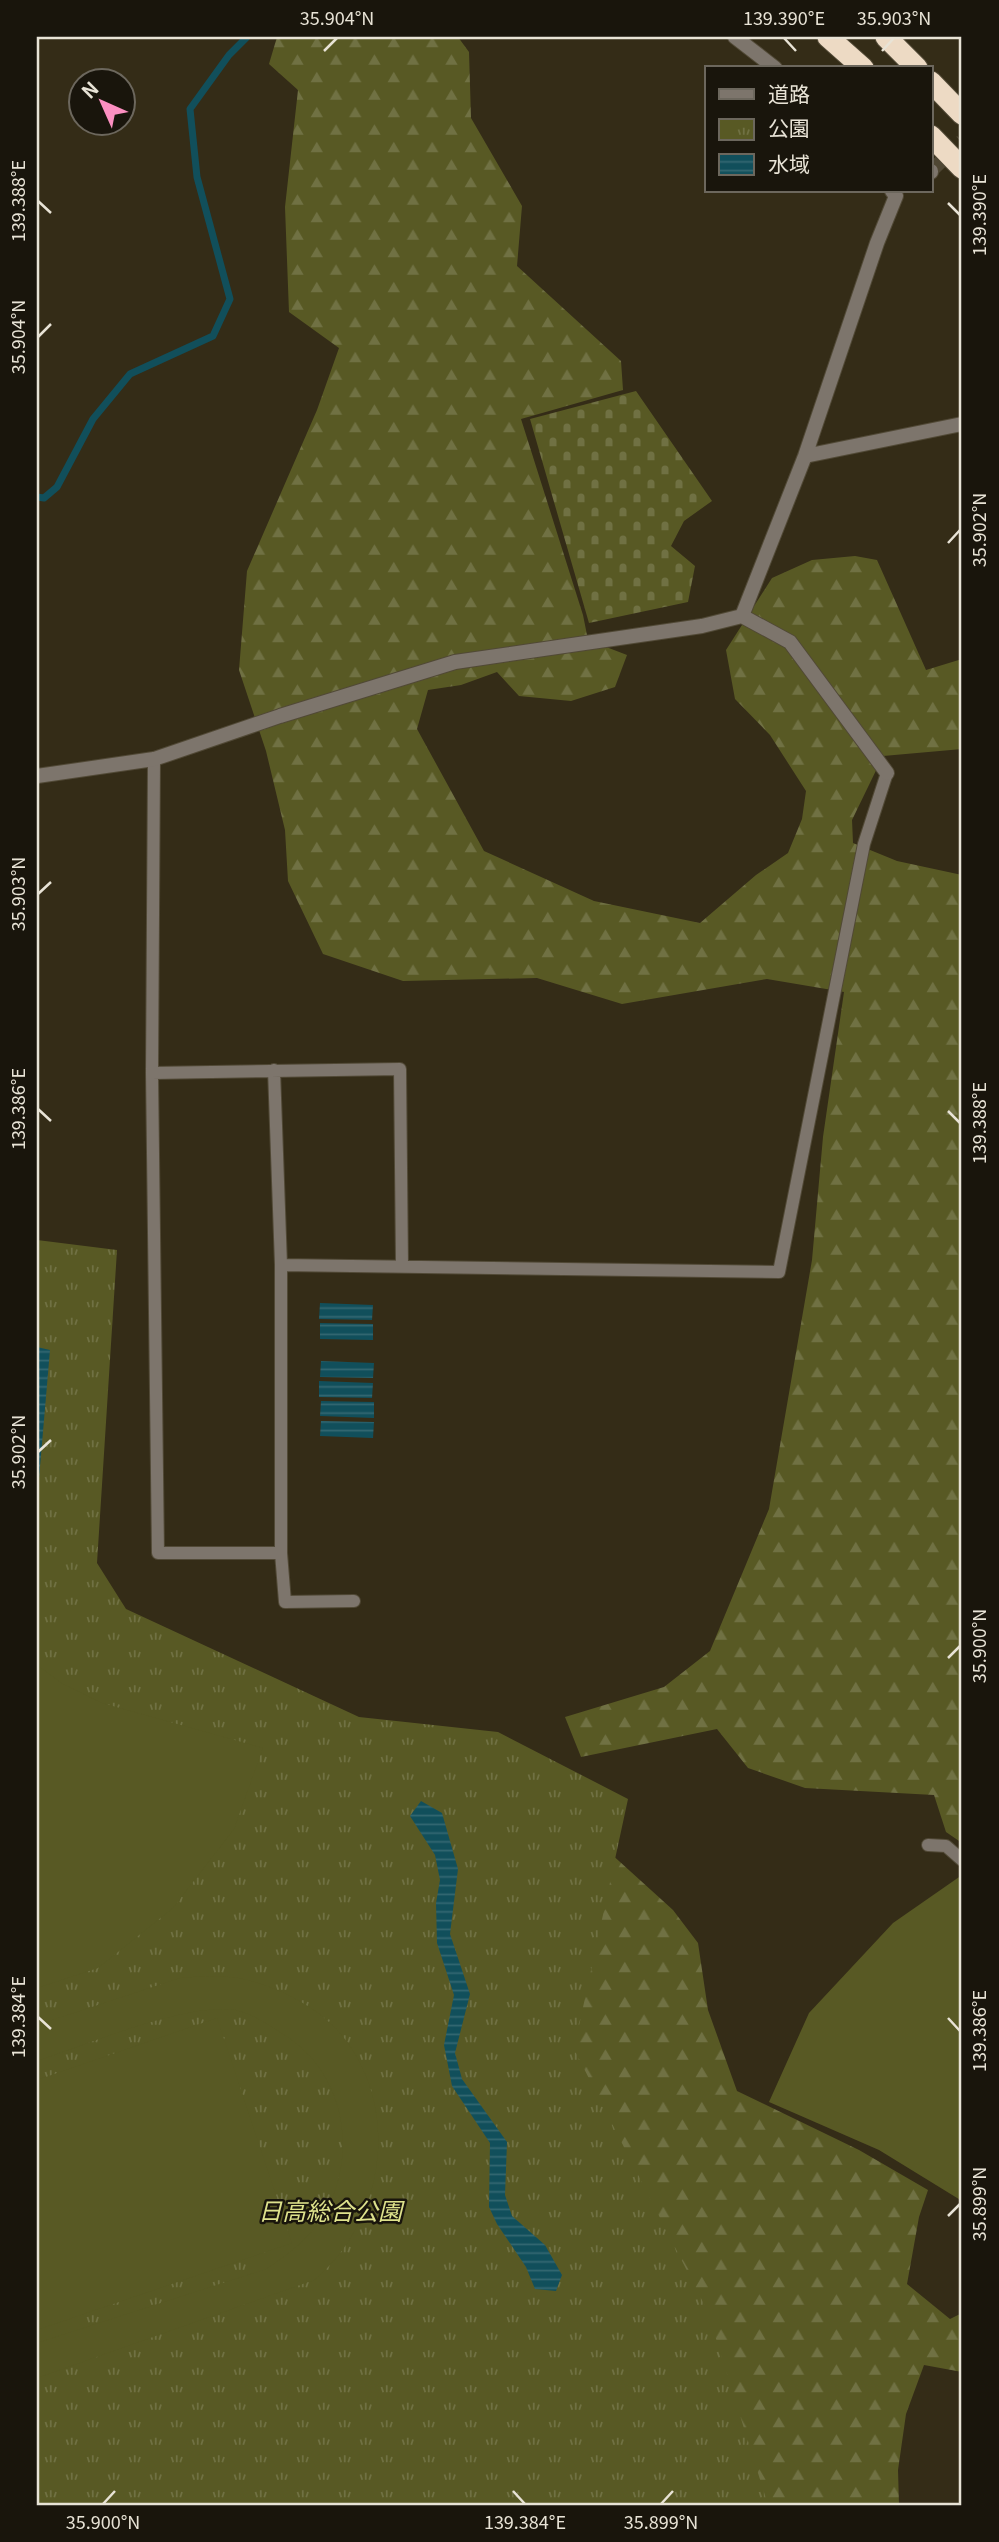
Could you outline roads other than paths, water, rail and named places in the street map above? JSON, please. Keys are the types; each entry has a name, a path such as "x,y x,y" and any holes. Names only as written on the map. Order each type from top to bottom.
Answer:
{"highway":[{"path":"828,37 861,66"},
{"path":"886,37 915,66"},
{"path":"932,83 962,114"},
{"path":"932,137 962,168"}],"street":[{"path":"735,37 772,66"},
{"path":"742,616 805,456 877,243 898,192"},
{"path":"805,456 962,424"},
{"path":"37,776 154,759 455,662 702,626 742,616 790,642 887,773"}],"lane":[{"path":"154,759 152,1073 158,1553 281,1553"},
{"path":"281,1265 779,1272 864,844 887,773"},
{"path":"152,1073 400,1069 402,1266"},
{"path":"274,1070 281,1265 281,1553 285,1602 354,1601"},
{"path":"928,1845 946,1846 962,1860"}],"water":[{"path":"320,1303 373,1305 372,1320 319,1319"},
{"path":"320,1323 373,1324 373,1340 320,1339"},
{"path":"37,1347 50,1350 38,1490 37,1490"},
{"path":"321,1361 374,1363 373,1378 320,1377"},
{"path":"319,1381 373,1383 372,1398 319,1397"},
{"path":"321,1401 374,1402 374,1418 320,1416"},
{"path":"321,1421 374,1422 373,1438 320,1436"},
{"path":"421,1801 442,1813 458,1869 450,1934 470,1994 455,2053 462,2079 507,2142 505,2195 512,2216 545,2245 562,2275 556,2291 535,2289 526,2267 497,2224 489,2207 490,2143 452,2086 444,2045 454,1995 437,1943 436,1903 440,1880 435,1855 410,1816"}],"waterway":[{"path":"37,497 44,498 57,487 93,419 130,374 213,336 230,299 197,177 190,109 229,55 247,37"}],"tunnel":[{"path":"932,170 962,141"}],"park label":[{"name":"日高総合公園","path":"330,2212"}]}
